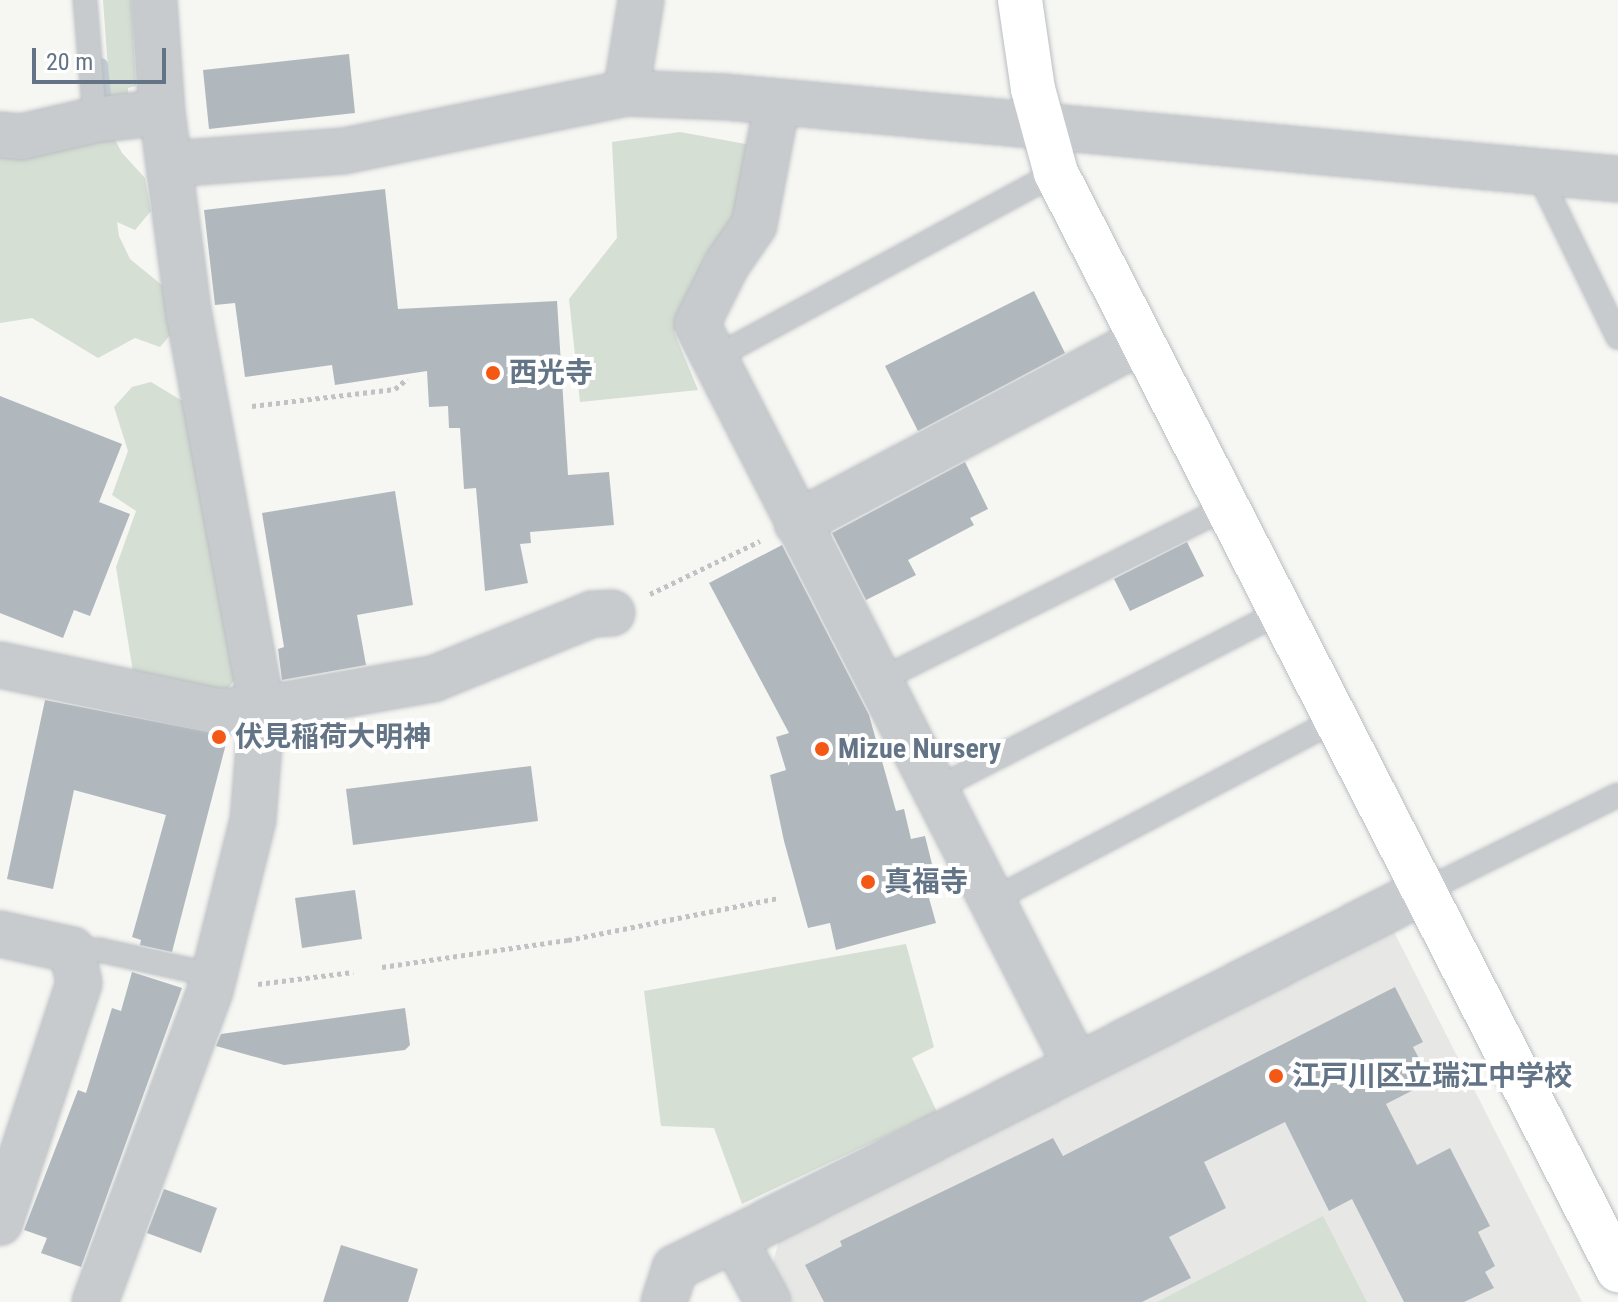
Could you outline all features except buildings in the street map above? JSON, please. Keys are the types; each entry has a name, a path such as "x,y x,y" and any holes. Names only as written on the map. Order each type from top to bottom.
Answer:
{"street":[{"path":"95,1302 212,983 253,820 262,709 189,317 162,112 154,0"},
{"path":"626,93 641,0"},
{"path":"1020,0 1041,126 1056,173 1618,1270"},
{"path":"171,164 344,151 626,93 1041,126 1618,179"},
{"path":"777,104 754,225 727,264 697,324 876,682 1076,1065"},
{"path":"0,135 21,137 95,120 162,112"},
{"path":"797,523 1141,341"},
{"path":"0,665 218,711 262,709 433,679 592,614 612,613"},
{"path":"664,1302 675,1268 1424,891"},
{"path":"0,934 72,950 79,983 0,1222"},
{"path":"734,1239 768,1302"}],"lane":[{"path":"85,0 95,120"},
{"path":"1537,171 1618,337"},
{"path":"712,359 1056,173"},
{"path":"876,682 1227,507"},
{"path":"934,790 1279,613"},
{"path":"989,902 1335,720"},
{"path":"1424,891 1618,795"},
{"path":"72,950 99,950 212,983"}],"path":[{"path":"207,412 395,389 407,379"},
{"path":"612,613 797,523"},
{"path":"382,967 568,940 779,898"},
{"path":"212,983 353,972"}],"shaded area":[{"path":"103,0 131,0 136,86 128,88 128,94 110,96"},
{"path":"109,128 122,153 145,178 151,211 135,230 117,222 119,236 130,259 163,286 177,327 160,347 135,338 98,358 32,318 0,323 0,129"},
{"path":"680,132 751,145 741,208 706,255 674,332 698,390 580,402 569,299 617,238 612,142"},
{"path":"151,382 194,408 241,672 226,691 134,678 116,567 136,511 112,495 128,451 114,407 132,387"},
{"name":"江戸川区立瑞江中学校","path":"1388,920 1582,1302 792,1302 772,1266 781,1233"},
{"path":"906,944 934,1047 912,1058 937,1112 742,1204 714,1128 661,1126 644,991"},
{"path":"1323,1216 1367,1302 1157,1302"}],"waterway":[{"path":"101,65 104,96"}],"place":[{"name":"西光寺","path":"493,373"},
{"name":"伏見稲荷大明神","path":"219,737"},
{"name":"Mizue Nursery","path":"822,749"},
{"name":"真福寺","path":"868,882"},
{"name":"江戸川区立瑞江中学校","path":"1276,1076"}]}
